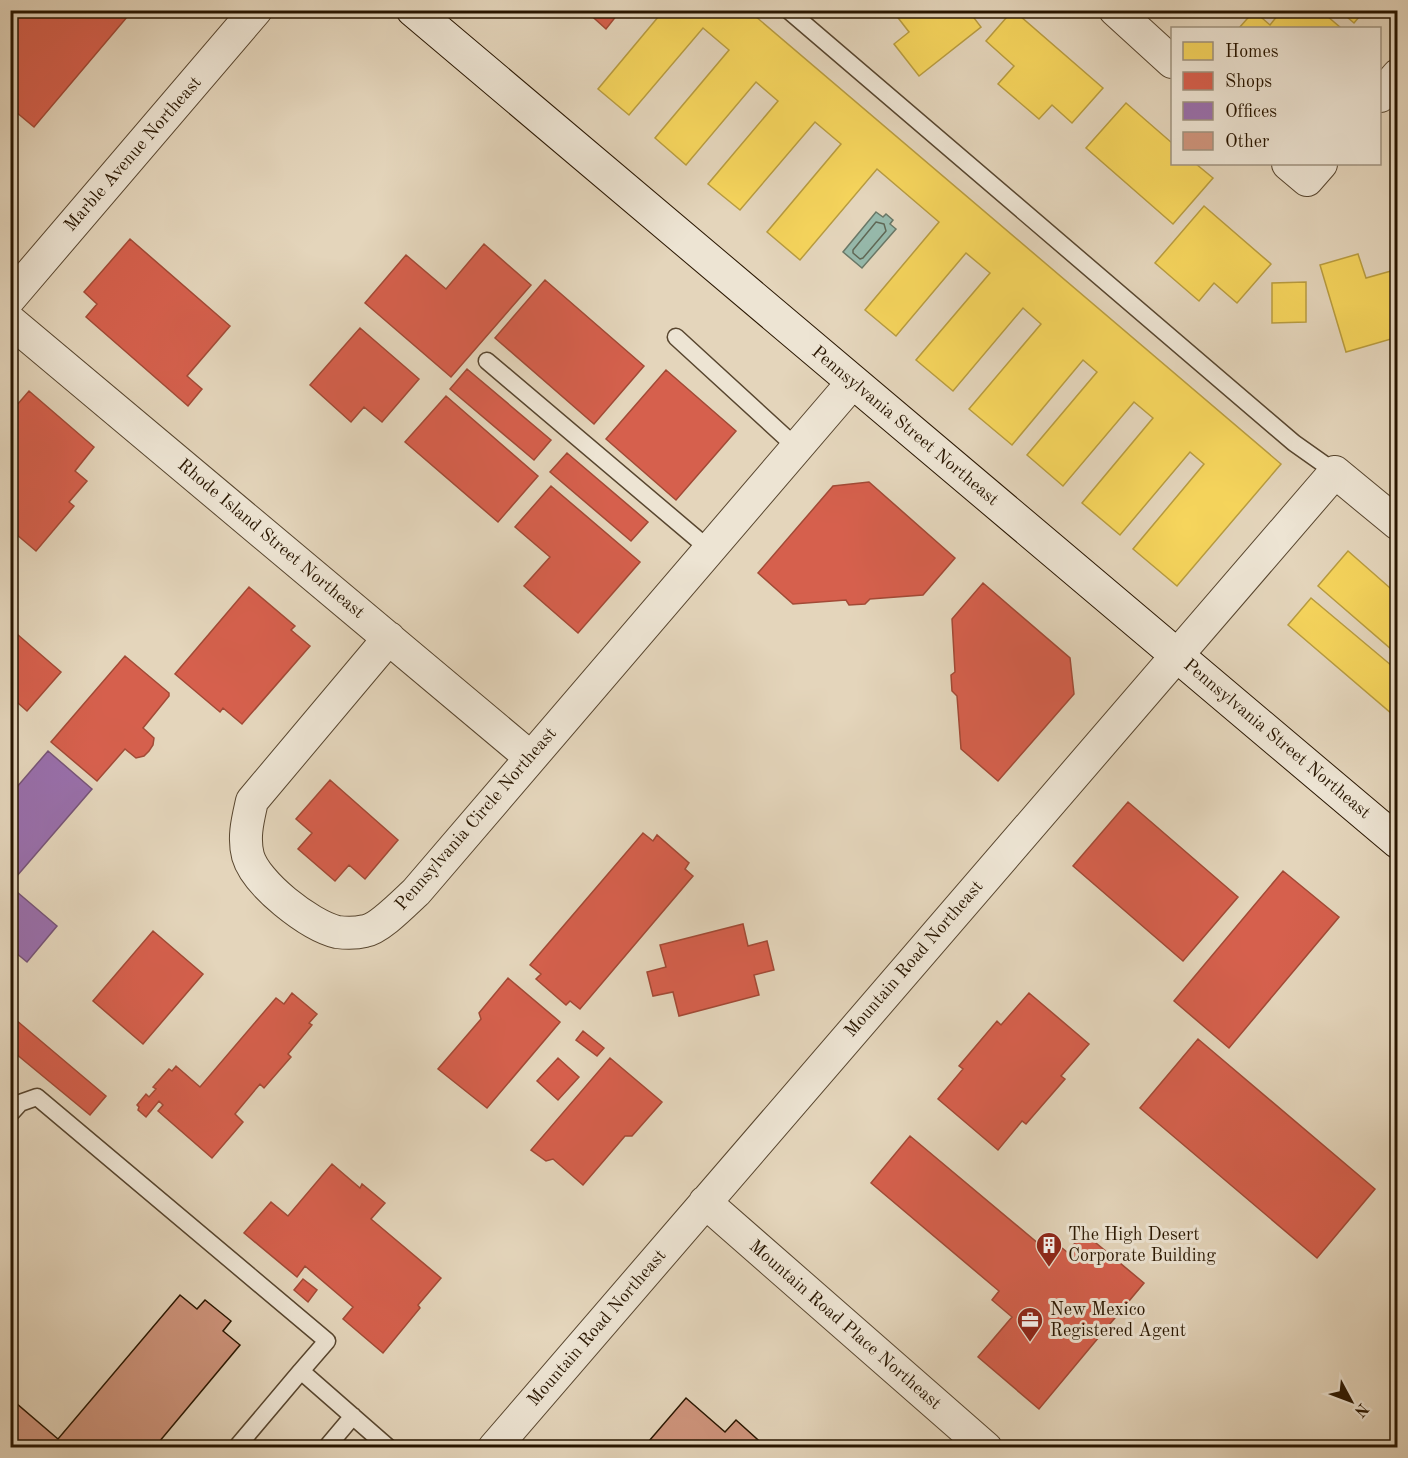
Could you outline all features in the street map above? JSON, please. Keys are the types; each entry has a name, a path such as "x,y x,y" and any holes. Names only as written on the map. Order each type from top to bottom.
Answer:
{"street":[{"name":"Marble Avenue Northeast","path":"10,298 256,10"},
{"name":"Pennsylvania Street Northeast","path":"413,10 1398,842"},
{"path":"1115,10 1171,60"},
{"path":"1381,95 1398,75"},
{"name":"Rhode Island Street Northeast","path":"10,321 530,757"},
{"name":"Pennsylvania Circle Northeast","path":"389,638 252,801 245,829 248,857 265,884 303,917 337,932 367,931 392,915 416,892 853,382"},
{"path":"1335,472 1398,524"},
{"name":"Mountain Road Northeast","path":"494,1448 1335,472"},
{"name":"Mountain Road Place Northeast","path":"705,1202 986,1448"}],"lane":[{"path":"788,10 1294,442 1335,472"},
{"path":"676,337 796,447"},
{"path":"487,361 709,549"},
{"path":"10,1114 20,1102 37,1097 327,1341 236,1448"},
{"path":"302,1371 389,1448"},
{"path":"326,1448 353,1416"}],"water":[{"path":"876,212 883,217 886,214 893,220 890,224 896,229 862,268 843,252"}],"building: Homes":[{"path":"664,10 748,10 1281,464 1177,586 1133,549 1204,464 1190,452 1120,535 1082,503 1153,418 1134,402 1063,486 1027,455 1097,372 1083,360 1012,445 969,409 1041,324 1023,308 953,391 916,360 990,273 966,253 896,336 865,310 939,222 877,169 800,260 767,232 841,144 815,122 740,210 708,184 778,101 756,82 686,165 655,138 729,50 703,28 629,115 598,89"},
{"path":"892,10 968,10 981,27 919,76 894,44 909,32"},
{"path":"1013,10 1103,88 1072,123 1052,105 1039,119 998,84 1014,66 986,41"},
{"path":"1282,10 1320,10 1340,27 1240,27 1254,11 1270,25"},
{"path":"1339,10 1365,10 1354,23"},
{"path":"1126,103 1171,142 1171,165 1197,165 1213,178 1173,224 1086,148"},
{"path":"1204,206 1271,264 1237,303 1214,283 1199,301 1155,263"},
{"path":"1358,254 1366,278 1398,269 1398,337 1346,352 1320,265"},
{"path":"1306,282 1306,322 1272,323 1272,283"},
{"path":"1348,551 1398,595 1398,655 1318,586"},
{"path":"1311,598 1398,671 1398,719 1288,625"}],"building: Shops":[{"path":"10,10 133,10 34,127 10,107"},
{"path":"585,10 621,10 606,29"},
{"path":"130,239 230,326 187,376 202,389 188,406 86,317 97,304 84,292"},
{"path":"484,244 531,285 451,377 365,303 406,255 446,289"},
{"path":"545,280 644,366 594,424 495,338"},
{"path":"360,328 419,379 382,422 364,407 351,422 310,385"},
{"path":"467,369 551,440 534,460 450,389"},
{"path":"666,370 736,431 676,500 606,439"},
{"path":"29,391 94,447 75,471 87,481 69,502 74,506 36,551 10,529 10,413"},
{"path":"446,396 538,476 498,522 405,442"},
{"path":"567,453 648,522 631,541 550,472"},
{"path":"869,482 955,558 923,595 870,599 865,604 849,605 846,600 793,604 758,573 833,486"},
{"path":"551,486 640,562 578,633 524,586 550,557 515,527"},
{"path":"983,583 1070,658 1074,694 998,781 961,749 957,696 952,691 951,675 955,672 952,619"},
{"path":"249,587 295,626 291,630 310,646 242,724 223,708 220,712 175,674"},
{"path":"10,628 61,672 27,711 10,696"},
{"path":"125,656 169,693 169,696 143,728 154,738 149,751 144,756 136,758 125,749 97,781 51,742"},
{"path":"330,780 398,840 365,879 349,865 335,881 298,849 312,833 296,819"},
{"path":"1128,802 1238,897 1183,961 1073,866"},
{"path":"643,833 653,841 657,835 689,863 685,869 693,876 580,1009 570,1001 566,1005 536,979 541,974 530,965"},
{"path":"1283,871 1339,917 1229,1048 1174,1001"},
{"path":"743,924 748,946 767,941 774,970 754,975 759,995 679,1016 673,992 653,996 647,972 666,967 660,945"},
{"path":"153,931 203,974 143,1044 93,1001"},
{"path":"508,978 560,1022 487,1108 438,1069 481,1019 479,1013"},
{"path":"292,993 317,1014 309,1023 312,1025 288,1054 291,1057 264,1088 260,1084 235,1114 243,1122 212,1158 158,1111 163,1105 159,1101 146,1117 138,1110 137,1105 146,1094 149,1097 156,1089 153,1087 169,1069 172,1071 176,1066 200,1087 276,998 284,1004"},
{"path":"1029,993 1089,1044 1061,1076 1065,1079 1026,1124 1022,1121 998,1150 938,1099 963,1069 959,1066 997,1021 1001,1025"},
{"path":"16,1020 106,1096 90,1115 10,1049 10,1027"},
{"path":"583,1031 604,1048 597,1056 576,1040"},
{"path":"1198,1039 1375,1189 1317,1258 1140,1108"},
{"path":"558,1058 579,1077 558,1100 537,1081"},
{"path":"610,1058 662,1102 632,1136 625,1136 583,1185 553,1159 546,1161 531,1150"},
{"name":"The High Desert Corporate Building","path":"910,1136 1039,1244 1047,1236 1067,1252 1084,1233 1144,1283 1039,1409 978,1357 1012,1317 992,1300 999,1291 871,1183"},
{"path":"332,1164 360,1188 362,1184 385,1203 371,1219 441,1278 383,1353 343,1319 353,1307 305,1266 297,1277 244,1233 271,1202 288,1216"},
{"path":"303,1279 317,1290 308,1302 294,1290"}],"building: Offices":[{"path":"48,751 92,789 10,884 10,795"},
{"path":"10,886 57,926 27,962 10,948"}],"building: Other":[{"path":"180,1295 197,1309 205,1300 231,1321 223,1331 240,1345 154,1448 10,1448 10,1398 58,1439"},
{"path":"686,1398 725,1432 736,1420 767,1448 643,1448"}],"place":[{"name":"The High Desert Corporate Building","path":"1049,1268"},
{"name":"New Mexico Registered Agent","path":"1030,1343"}]}
